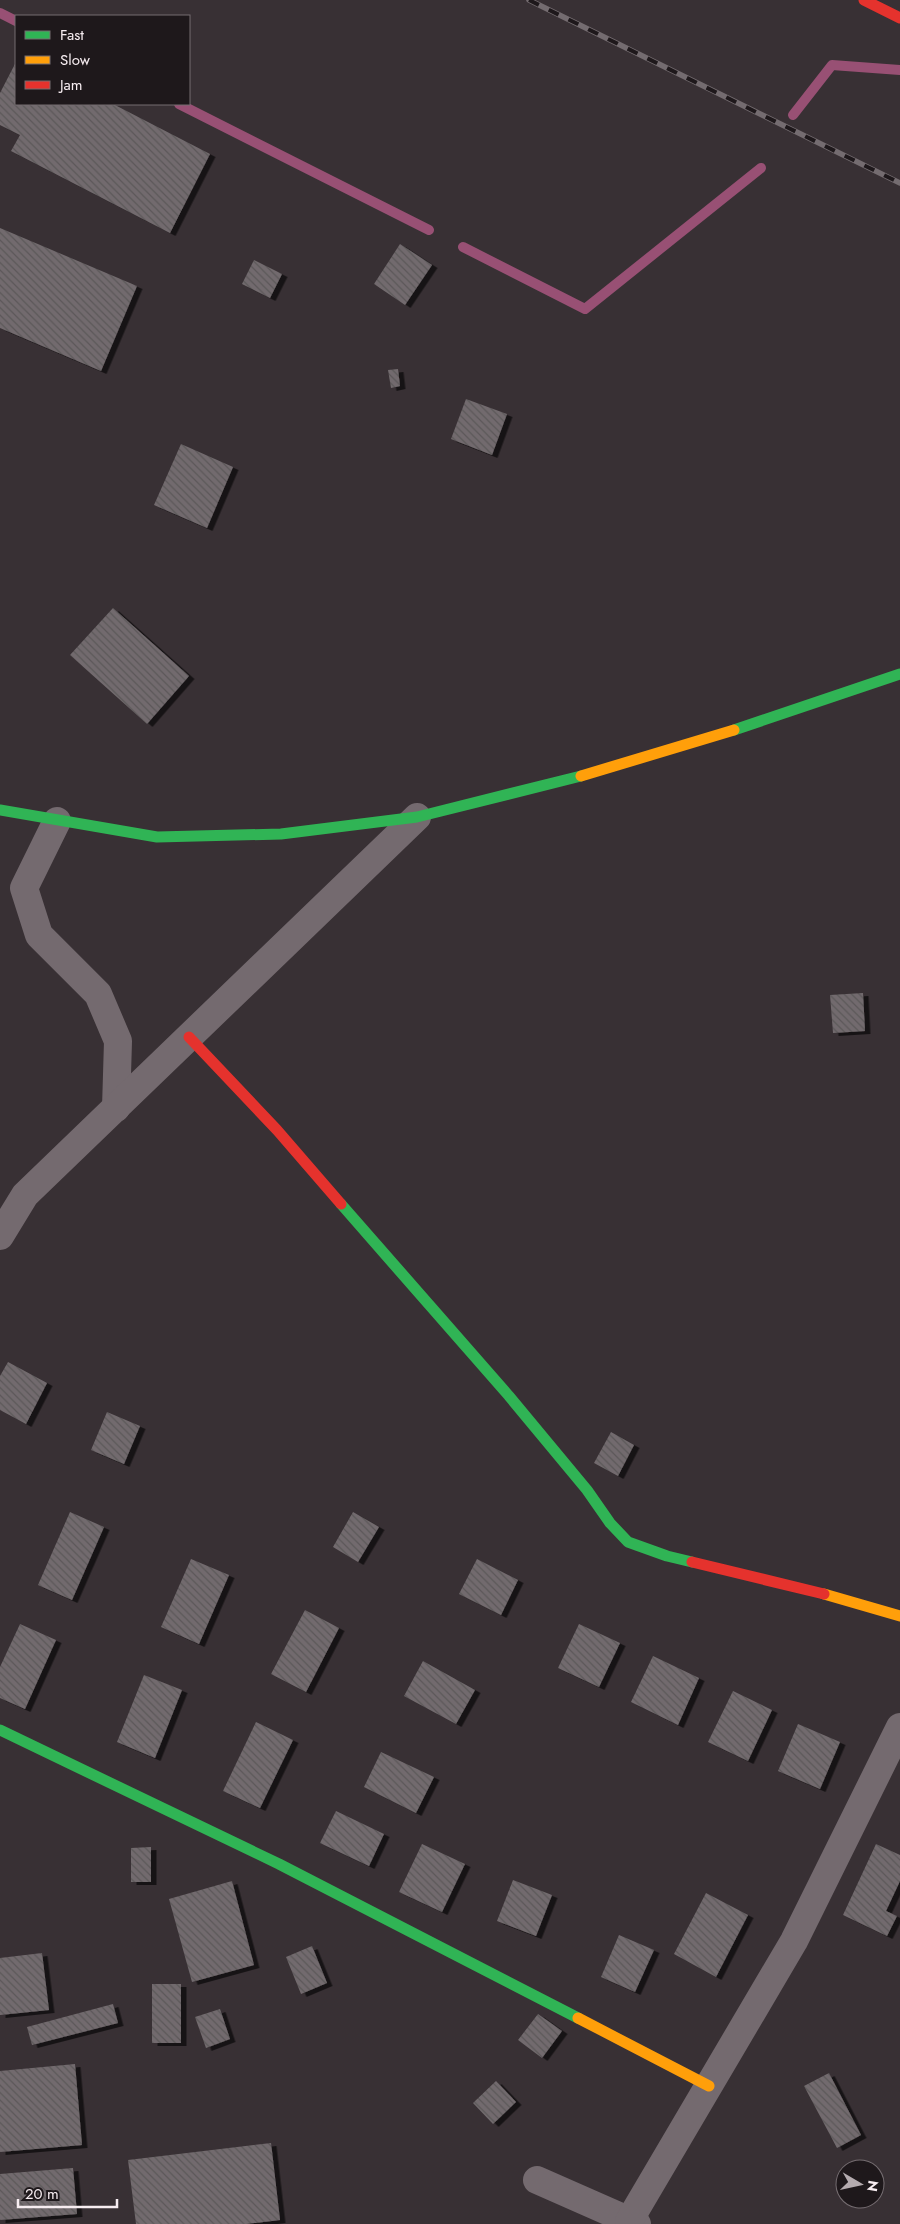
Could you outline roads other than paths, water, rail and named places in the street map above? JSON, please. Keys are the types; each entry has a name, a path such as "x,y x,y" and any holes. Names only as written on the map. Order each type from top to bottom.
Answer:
{"main road":[{"path":"864,0 900,18"},
{"path":"0,810 157,837 281,834 417,817 578,777 742,727 900,674"},
{"path":"742,727 854,703"},
{"path":"189,1038 277,1130 509,1396 587,1490 610,1523 628,1542 667,1556 795,1586 900,1616"},
{"path":"0,1730 279,1864 709,2086"}],"street":[{"path":"0,1236 25,1196 417,817"},
{"path":"57,821 24,888 38,935 98,994 118,1042 116,1108"},
{"path":"537,2180 633,2222 709,2086 794,1942 900,1727"}],"waterway":[{"path":"0,13 15,20"},
{"path":"793,115 832,65 900,70"},
{"path":"181,105 429,230"},
{"path":"463,247 585,309 761,168"}],"railway":[{"path":"529,0 900,183"}]}
